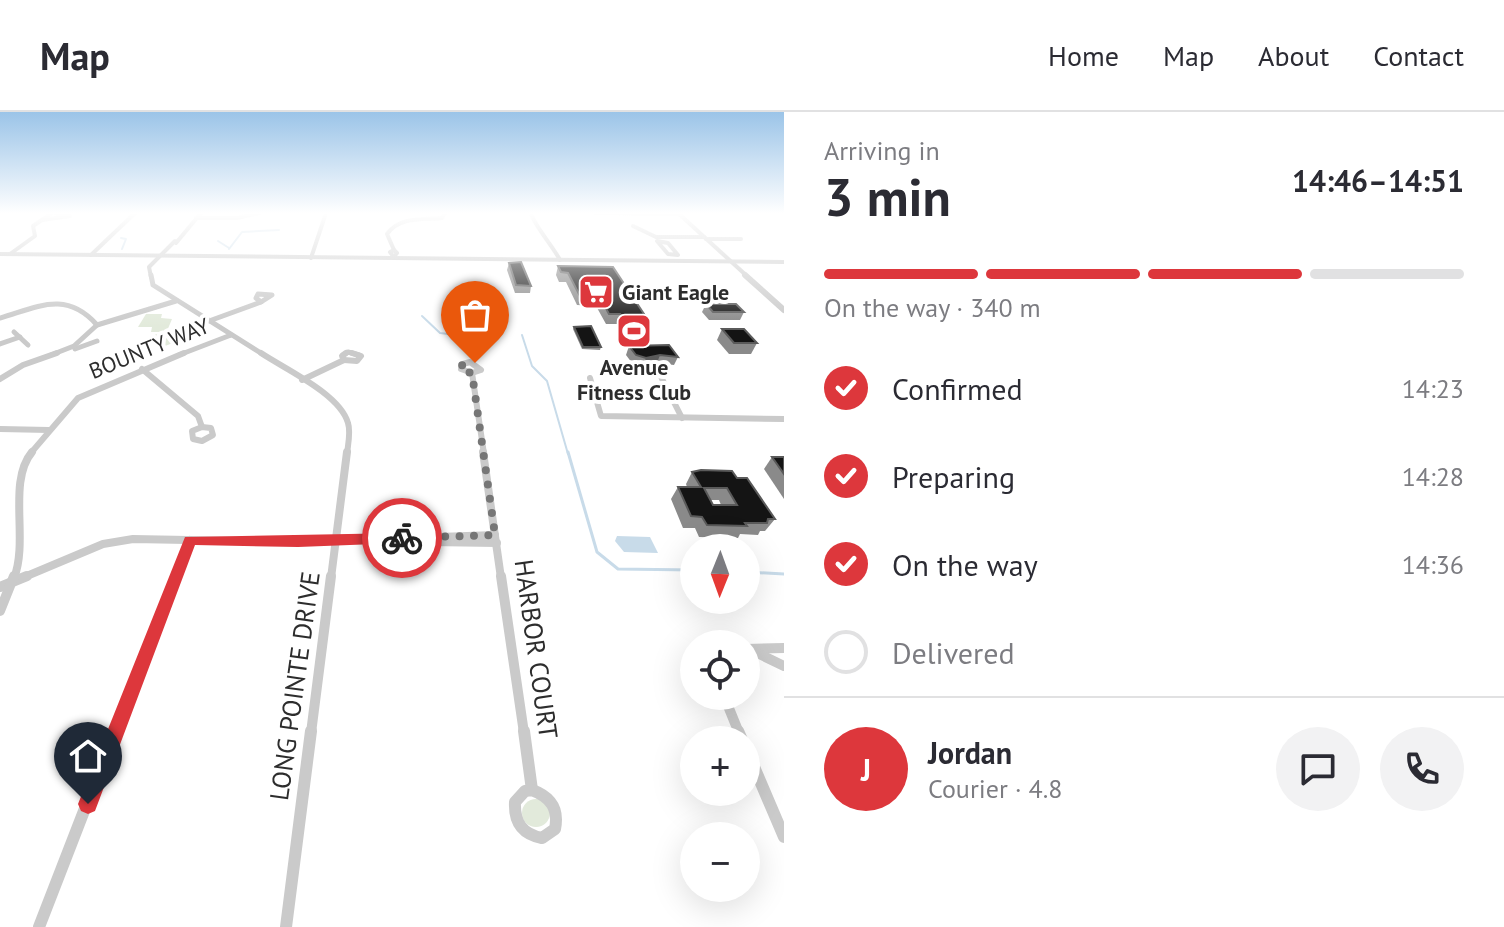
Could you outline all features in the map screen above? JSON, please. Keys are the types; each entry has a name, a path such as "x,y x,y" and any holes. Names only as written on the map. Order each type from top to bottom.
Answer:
{"street":[{"path":"10,254 14,251"},
{"path":"91,255 95,251"},
{"name":"LONG POINTE DRIVE","path":"166,251 151,269 149,276 153,285 338,404 350,427 286,927"},
{"path":"311,258 313,251"},
{"path":"392,251 393,255"},
{"path":"556,251 560,260"},
{"path":"675,251 678,254 674,256 679,262"},
{"path":"720,251 784,310"},
{"path":"0,254 311,258 393,255 784,262"},
{"name":"BOUNTY WAY","path":"71,350 97,325 176,301"},
{"path":"209,321 261,302"},
{"name":"BOUNTY WAY","path":"0,318 46,303 58,303 79,310 97,325"},
{"path":"14,332 28,345"},
{"name":"BOUNTY WAY","path":"89,335 103,347"},
{"name":"BOUNTY WAY","path":"0,611 20,562 21,472 27,458 49,430 78,398 142,369 231,335"},
{"path":"0,344 20,337"},
{"name":"BOUNTY WAY","path":"0,379 13,370 97,341"},
{"path":"302,380 344,360"},
{"path":"142,369 198,416 202,427"},
{"path":"657,369 682,418"},
{"name":"HARBOR COURT","path":"472,373 532,790"},
{"path":"590,378 601,416 784,419"},
{"path":"0,429 49,430"},
{"path":"0,587 118,541 414,538 430,542 496,539"},
{"path":"39,927 190,540"},
{"path":"760,649 784,648"},
{"path":"760,655 784,666"},
{"path":"760,781 784,837"}],"green space":[{"path":"146,314 162,314 161,318 172,319 167,331 184,325 197,334 165,346 152,336 162,332 151,332 152,327 138,327"},
{"path":"536,799 546,803 550,813 546,823 536,827 526,823 522,813 526,803"}],"water":[{"path":"617,536 650,537 658,553 624,552 615,541"}],"building":[{"path":"521,262 531,286 516,285 509,263"},
{"path":"558,266 613,267 646,317 623,318 620,314 609,314 599,296 580,296 568,273 561,272"},
{"path":"706,304 736,304 744,312 713,312"},
{"path":"591,326 601,347 583,347 574,327"},
{"path":"722,329 744,329 757,343 734,343"},
{"path":"669,345 678,357 660,355 646,358 636,355 629,346"},
{"path":"772,457 784,457 784,474"},
{"path":"732,471 737,478 747,478 775,519 768,519 767,523 745,523 747,526 707,525 702,517 691,516 678,487 701,487 692,472","holes":["704,488 727,488 737,505 713,505"]}],"waterway":[{"path":"482,292 476,296 480,320 489,327"},
{"path":"422,316 440,333 448,334"},
{"path":"522,335 532,366 547,381 568,454"},
{"path":"568,452 597,552 618,569 680,570"},
{"path":"760,573 784,574"}],"way so far":[{"path":"402,538 495,535 472,373 460,367 465,363 475,363"}],"place":[{"name":"Giant Eagle","path":"596,292"},
{"name":"Avenue Fitness Club","path":"634,331"}],"route":[{"path":"88,804 190,540 298,542 402,538"}]}
